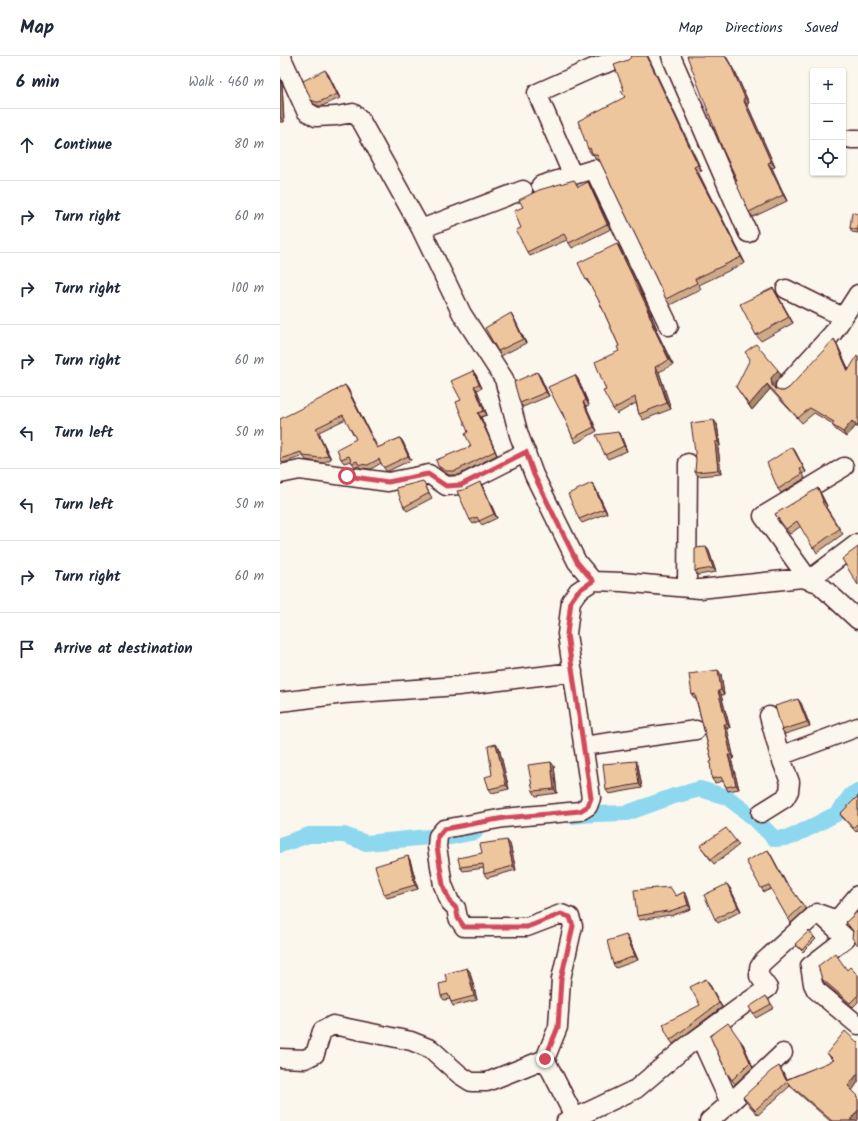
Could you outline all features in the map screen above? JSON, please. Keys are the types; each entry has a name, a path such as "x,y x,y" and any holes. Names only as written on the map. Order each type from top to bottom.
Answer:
{"street":[{"path":"281,56 306,111 316,117 354,113 360,119 421,229 462,314 504,379 519,435 534,475 577,562 593,581"},
{"path":"572,174 538,93 593,68 628,56"},
{"path":"671,56 748,233"},
{"path":"541,185 572,174 594,169 669,326"},
{"path":"421,229 523,190"},
{"path":"786,289 843,317"},
{"path":"785,386 833,332 858,294"},
{"path":"280,474 300,470 388,482 428,474 446,486 461,485 526,452"},
{"path":"687,588 688,463"},
{"path":"809,580 763,516 844,467"},
{"path":"809,580 858,543"},
{"path":"817,913 759,968 759,976 768,988 700,1037 636,1089 571,1120 545,1059 558,1027 561,979 573,926 570,917 561,914 527,927 464,927 458,918 456,908 450,902 443,885 437,847 438,839 444,829 504,818 580,811 588,806 591,798 567,634 571,601 578,591 593,581 700,589 802,578 818,583 858,620"},
{"path":"280,702 344,694 458,686 573,672"},
{"path":"761,813 786,798 789,791 790,782 780,756 769,716"},
{"path":"780,756 858,727"},
{"path":"583,746 696,730"},
{"path":"817,913 837,920 858,895"},
{"path":"817,913 846,938 810,966 813,984 816,990 858,1025"},
{"path":"280,1058 305,1059 315,1054 322,1031 333,1025 411,1041 430,1049 460,1075 471,1082 487,1082 545,1059"},
{"path":"700,1037 730,1103"},
{"path":"709,1121 783,1053"}],"building":[{"path":"632,56 647,56 698,165 694,167 741,257 695,279 697,283 666,299 597,155 592,153 590,148 588,149 578,121 625,97 621,91 624,90 614,65 628,60"},
{"path":"687,56 725,56 745,98 743,99 771,162 768,163 783,195 749,212 735,181 737,180 723,150"},
{"path":"325,70 337,94 316,102 311,100 303,81"},
{"path":"574,180 578,187 588,182 607,224 569,243 564,234 527,252 516,230 521,228 514,211 523,207 519,200 539,190"},
{"path":"852,212 858,214 858,230 850,228"},
{"path":"617,244 648,309 652,324 669,360 655,367 667,403 639,414 635,397 613,409 603,391 606,390 595,362 619,351 617,347 619,346 599,301 587,279 586,280 578,263"},
{"path":"773,288 789,317 756,335 740,304"},
{"path":"511,313 523,339 498,351 485,328"},
{"path":"834,339 848,371 857,356 858,357 858,426 852,421 843,432 832,425 834,422 810,408 798,418 767,384 749,405 736,387 750,359 745,352 756,344 778,370 771,378 772,385 775,389 784,391 789,388"},
{"path":"473,371 479,384 474,386 484,411 478,413 495,451 455,471 446,471 438,466 436,460 471,446 465,434 468,432 456,402 461,400 451,381"},
{"path":"537,372 546,392 520,403 514,382"},
{"path":"575,375 586,400 583,402 594,427 573,438 562,412 548,387"},
{"path":"345,385 377,448 400,438 408,456 385,467 383,467 379,459 368,465 358,464 357,461 352,463 349,456 341,459 337,449 356,439 343,415 316,428 328,455 321,458 303,456 301,452 280,459 280,419"},
{"path":"714,420 718,442 715,442 718,470 695,472 696,459 691,423"},
{"path":"618,432 624,446 605,455 596,435"},
{"path":"792,447 803,467 800,469 802,474 778,489 767,463"},
{"path":"423,481 429,493 404,507 396,488"},
{"path":"480,482 494,514 479,521 477,517 470,520 457,491 463,490"},
{"path":"592,483 604,509 579,519 568,494"},
{"path":"818,488 823,501 822,502 839,529 813,548 797,521 786,529 775,514"},
{"path":"706,547 713,568 695,571 695,548"},
{"path":"858,547 858,585 842,559"},
{"path":"718,670 721,690 718,691 727,724 724,724 731,755 728,755 736,785 726,787 721,777 712,779 710,762 712,761 695,694 692,695 689,674"},
{"path":"798,699 807,722 782,730 775,706"},
{"path":"496,744 506,785 489,789 485,777 492,775 488,746"},
{"path":"636,761 639,784 606,790 603,764"},
{"path":"551,762 554,789 533,791 528,765"},
{"path":"858,796 858,823 853,828 840,814"},
{"path":"726,828 736,841 711,859 700,846"},
{"path":"507,840 513,866 484,874 483,864 460,867 458,858 482,853 480,844"},
{"path":"768,850 786,884 787,883 803,905 788,919 769,885 761,888 746,861"},
{"path":"408,856 415,885 384,894 375,866"},
{"path":"727,884 738,907 715,919 704,895"},
{"path":"670,887 676,896 684,892 688,905 667,912 637,916 634,890"},
{"path":"858,911 858,945 852,938 853,931 846,922"},
{"path":"809,931 814,937 802,950 795,944"},
{"path":"626,935 635,956 613,964 607,941"},
{"path":"835,953 847,970 850,967 858,975 858,995 850,1003 822,979 818,966"},
{"path":"467,968 474,996 451,1002 448,994 441,996 439,984 447,982 445,974"},
{"path":"706,979 719,1003 670,1040 663,1024 700,1005 690,987"},
{"path":"766,996 771,1004 753,1014 749,1007"},
{"path":"728,1023 740,1040 750,1062 732,1080 727,1073 710,1036"},
{"path":"845,1031 858,1043 858,1073 848,1086 858,1096 858,1110 850,1121 832,1121 787,1082 755,1110 743,1097 771,1071 779,1066 786,1080 834,1060 827,1053"}],"waterway":[{"path":"571,816 627,813 674,796 700,789 727,797 755,819 775,839 791,837 838,813 851,795 858,791"},
{"path":"280,845 309,835 344,835 366,843 429,837 451,837 475,832"}],"route":[{"path":"347,476 388,482 428,474 446,486 461,485 526,452 534,475 577,562 593,581 578,591 571,601 567,634 591,798 588,806 580,811 504,818 444,829 438,836 437,847 443,885 450,902 456,908 458,918 464,927 527,927 561,914 570,917 573,926 561,979 558,1027 545,1059"}]}
